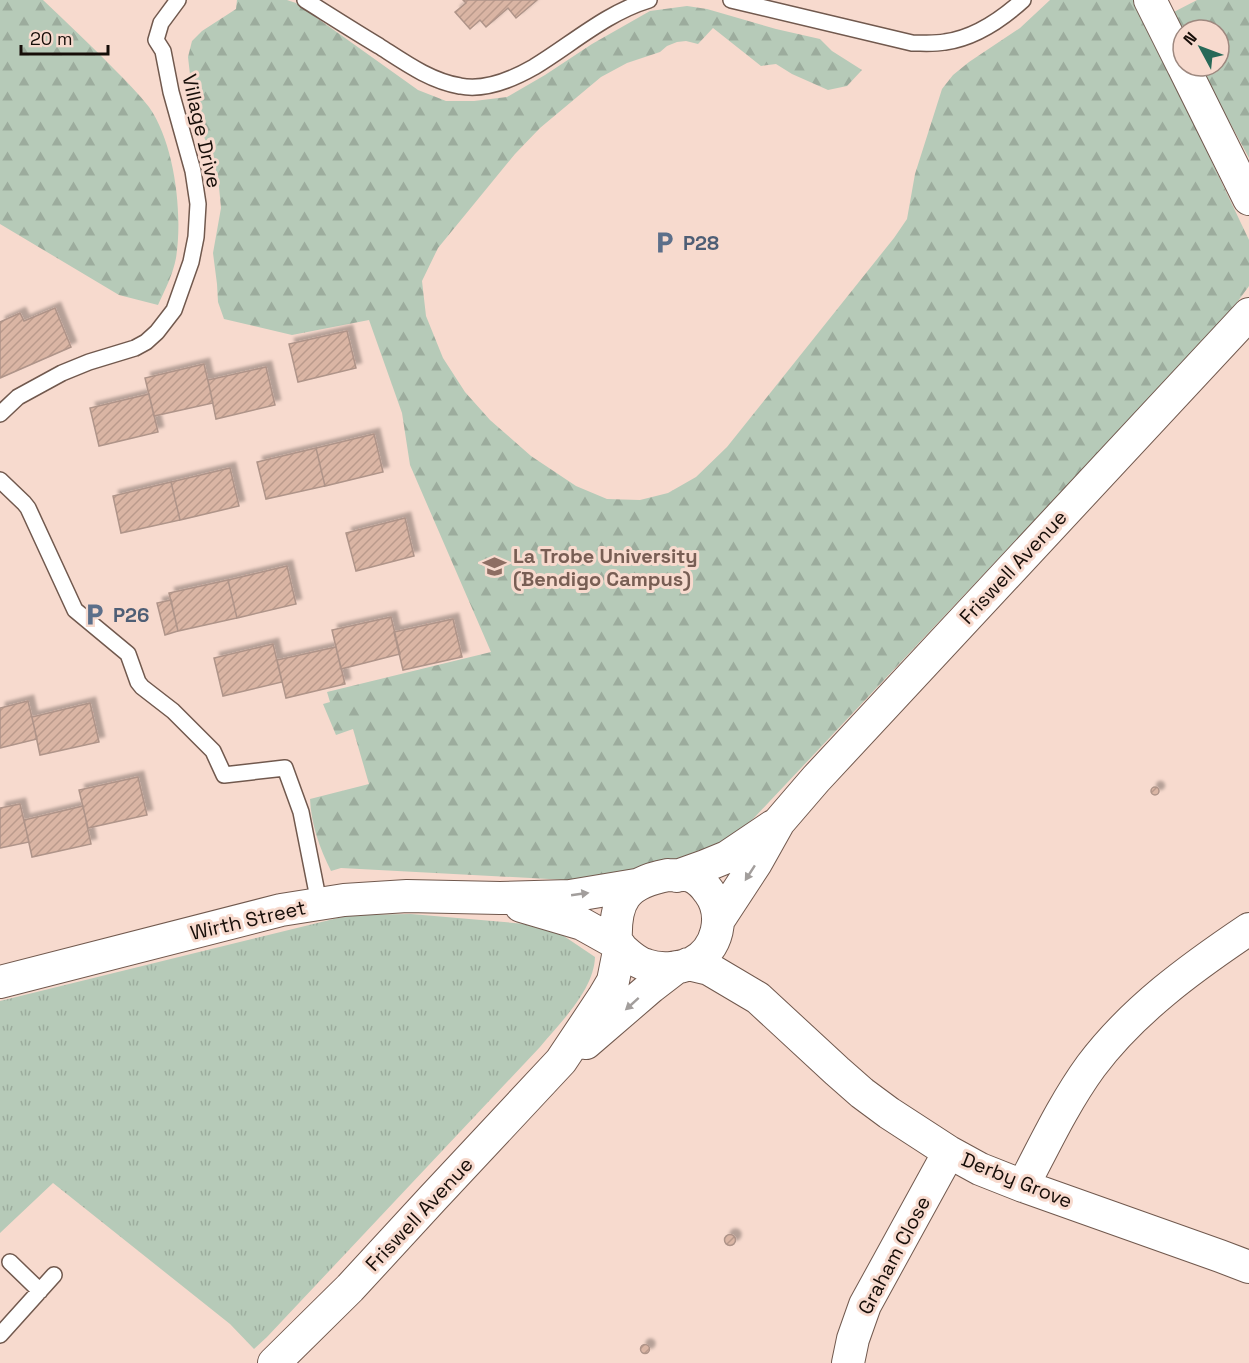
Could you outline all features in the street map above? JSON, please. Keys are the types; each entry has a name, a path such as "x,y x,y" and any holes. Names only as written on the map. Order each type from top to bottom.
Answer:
{"street":[{"path":"1150,0 1171,42"},
{"path":"1189,78 1249,199"},
{"name":"Friswell Avenue","path":"718,924 779,822 824,770 1249,314"},
{"name":"Friswell Avenue","path":"677,876 728,856 779,822"},
{"path":"668,875 691,876 704,886 713,898 718,912 714,942 705,954 692,963 662,968 644,965 629,955 618,944 615,925 618,909 625,896 636,885 651,878 668,875"},
{"name":"Wirth Street","path":"0,982 281,910 319,903 407,896 500,898 570,896 636,885"},
{"name":"Wirth Street","path":"500,898 582,924 618,944"},
{"name":"Derby Grove","path":"718,924 725,946 758,998"},
{"path":"1023,1186 1070,1098 1091,1066 1119,1033 1177,980 1249,929"},
{"name":"Friswell Avenue","path":"561,1062 613,981 618,944"},
{"name":"Friswell Avenue","path":"274,1363 350,1288 561,1062 651,987 682,965"},
{"name":"Derby Grove","path":"682,965 709,969 758,998 862,1093 949,1152 980,1169 1249,1267"},
{"name":"Graham Close","path":"848,1363 853,1339 865,1305 949,1152"}],"lane":[{"name":"Village Drive","path":"0,414 18,397 62,373 135,348 146,342 174,310 191,262 196,237 198,204 193,171 171,92 163,51 156,40 161,23 178,0"},
{"path":"305,0 415,69 439,80 461,86 479,87 501,82 533,68 608,18 649,0"},
{"path":"731,0 912,43 942,43 973,34 992,24 1023,0"},
{"path":"0,480 28,508 75,610 128,654 138,682 173,711 213,751 224,775 285,768 301,812 319,903"},
{"path":"10,1262 40,1291"},
{"path":"0,1335 54,1275"}],"green space":[{"path":"0,0 43,0 133,88 158,122 171,159 175,180 178,240 175,264 158,305 119,295 0,224"},
{"path":"237,0 287,0 296,3 418,90 446,101 474,101 507,97 650,11 687,6 707,9 820,39 832,51 862,70 847,86 828,90 776,64 761,66 713,28 698,44 686,41 667,46 660,52 627,63 601,77 540,128 515,154 438,248 422,281 426,316 443,358 465,392 490,420 531,456 576,486 607,499 640,500 668,493 696,477 727,447 907,219 915,174 942,89 953,75 1020,28 1050,0 1135,0 1249,240 1249,286 1227,316 753,819 729,838 705,852 677,862 614,875 567,880 341,868 331,871 317,836 310,799 369,784 353,729 336,735 323,704 330,702 327,692 491,652 410,465 402,413 369,320 292,335 224,319 218,302 213,253 221,208 219,187 215,166 194,110 188,57 192,41 202,31 236,9"},
{"path":"1197,0 1249,0 1249,158 1206,78 1231,78 1231,18 1172,18 1170,14"},
{"path":"411,914 549,926 595,957 589,982 566,1017 540,1047 254,1349 230,1324 53,1183 0,1233 0,1001 350,915"}],"building":[{"path":"463,0 537,0 516,18 508,8 486,27 480,20 470,29 455,12 466,3"},
{"path":"55,308 71,347 0,378 0,322 20,313 24,321"},
{"path":"347,331 356,368 298,382 289,344"},
{"path":"204,364 213,403 154,416 145,378"},
{"path":"266,367 275,405 216,419 208,380"},
{"path":"149,394 158,432 99,446 90,408"},
{"path":"374,434 383,472 325,486 316,448"},
{"path":"316,448 325,486 266,499 257,462"},
{"path":"230,468 239,506 180,520 171,482"},
{"path":"171,482 180,520 121,533 113,496"},
{"path":"405,518 414,556 356,571 346,533"},
{"path":"287,566 296,604 237,618 228,580"},
{"path":"228,580 237,618 178,631 169,593"},
{"path":"171,600 178,631 165,635 157,603"},
{"path":"391,617 400,654 341,669 332,630"},
{"path":"453,619 462,657 403,670 394,632"},
{"path":"273,644 282,682 223,696 214,658"},
{"path":"336,647 345,684 286,698 277,660"},
{"path":"28,701 37,739 0,748 0,708"},
{"path":"90,703 99,742 40,755 32,717"},
{"path":"138,777 147,815 88,828 79,790"},
{"path":"1155,787 1159,791 1155,795 1151,791"},
{"path":"20,804 29,842 0,848 0,808"},
{"path":"83,806 91,844 32,857 24,820"},
{"path":"730,1235 734,1236 734,1244 730,1245 726,1244 725,1240 726,1236"},
{"path":"645,1345 649,1349 645,1353 641,1349"}],"place":[{"name":"P28","path":"665,243"},
{"name":"La Trobe University (Bendigo Campus)","path":"495,567"},
{"name":"P26","path":"95,615"}]}
